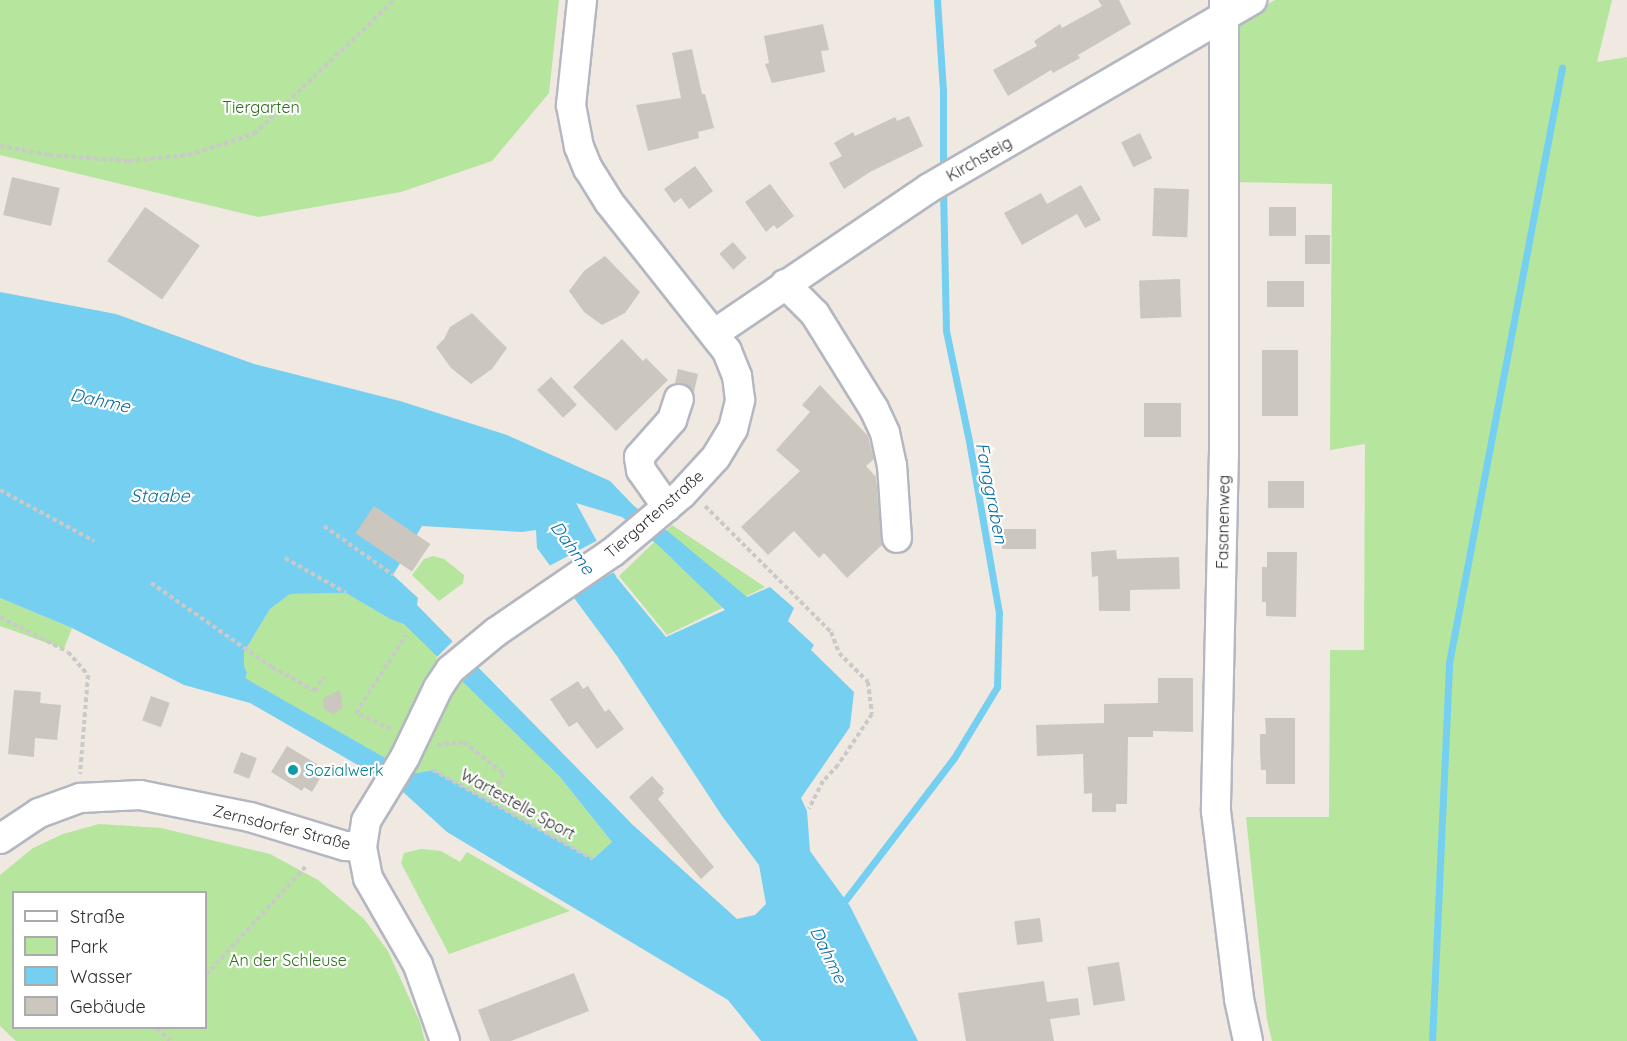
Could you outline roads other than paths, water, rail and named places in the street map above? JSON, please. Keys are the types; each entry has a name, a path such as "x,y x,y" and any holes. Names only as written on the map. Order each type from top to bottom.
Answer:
{"street":[{"name":"Tiergartenstraße","path":"362,847 366,821 386,790 402,745 438,688 458,662 565,587 663,510 716,457 733,429 740,400 737,376 727,351 716,333 609,202 588,169 579,147 571,105 582,0"},
{"name":"Kirchsteig","path":"716,333 785,284 930,188 1223,8 1252,0"},
{"name":"Fasanenweg","path":"1223,8 1224,451 1216,811 1239,999 1248,1041"},
{"path":"785,284 815,314 874,409 885,433 892,465 897,538"},
{"path":"663,510 641,470 639,458 672,420 679,399"},
{"name":"Zernsdorfer Straße","path":"0,839 39,813 80,798 140,795 250,817 345,846 362,847 368,878 418,965 445,1041"}],"water":[{"path":"0,292 116,314 254,364 400,401 507,435 610,481 634,506 747,597 770,587 794,608 788,621 814,645 811,650 854,692 850,727 801,798 807,811 810,851 850,906 918,1041 761,1041 728,1000 447,832 403,792 370,772 250,703 184,685 72,628 0,598","holes":["576,503 622,517 659,546 725,610 666,637 617,578","422,526 522,532 536,530 537,548 617,656 722,816 759,865 766,904 755,915 737,919 630,822 417,605 418,598 393,575","346,593 390,619 404,624 560,777 612,842 593,859 433,770 410,772 245,678 247,673 244,666 244,652 270,609 290,594"]}],"waterway":[{"name":"Fanggraben","path":"937,0 943,90 943,171"},
{"path":"1432,1041 1449,663 1562,68"},
{"name":"Fanggraben","path":"840,907 954,758 997,687 999,613 968,436 946,331 943,188"}],"place":[{"name":"Sozialwerk","path":"293,770"}],"park label":[{"name":"Tiergarten","path":"261,107"},
{"name":"An der Schleuse","path":"288,960"}],"water label":[{"name":"Dahme","path":"100,401"},
{"name":"Staabe","path":"160,496"},
{"name":"Dahme","path":"572,548"},
{"name":"Dahme","path":"828,955"}]}
